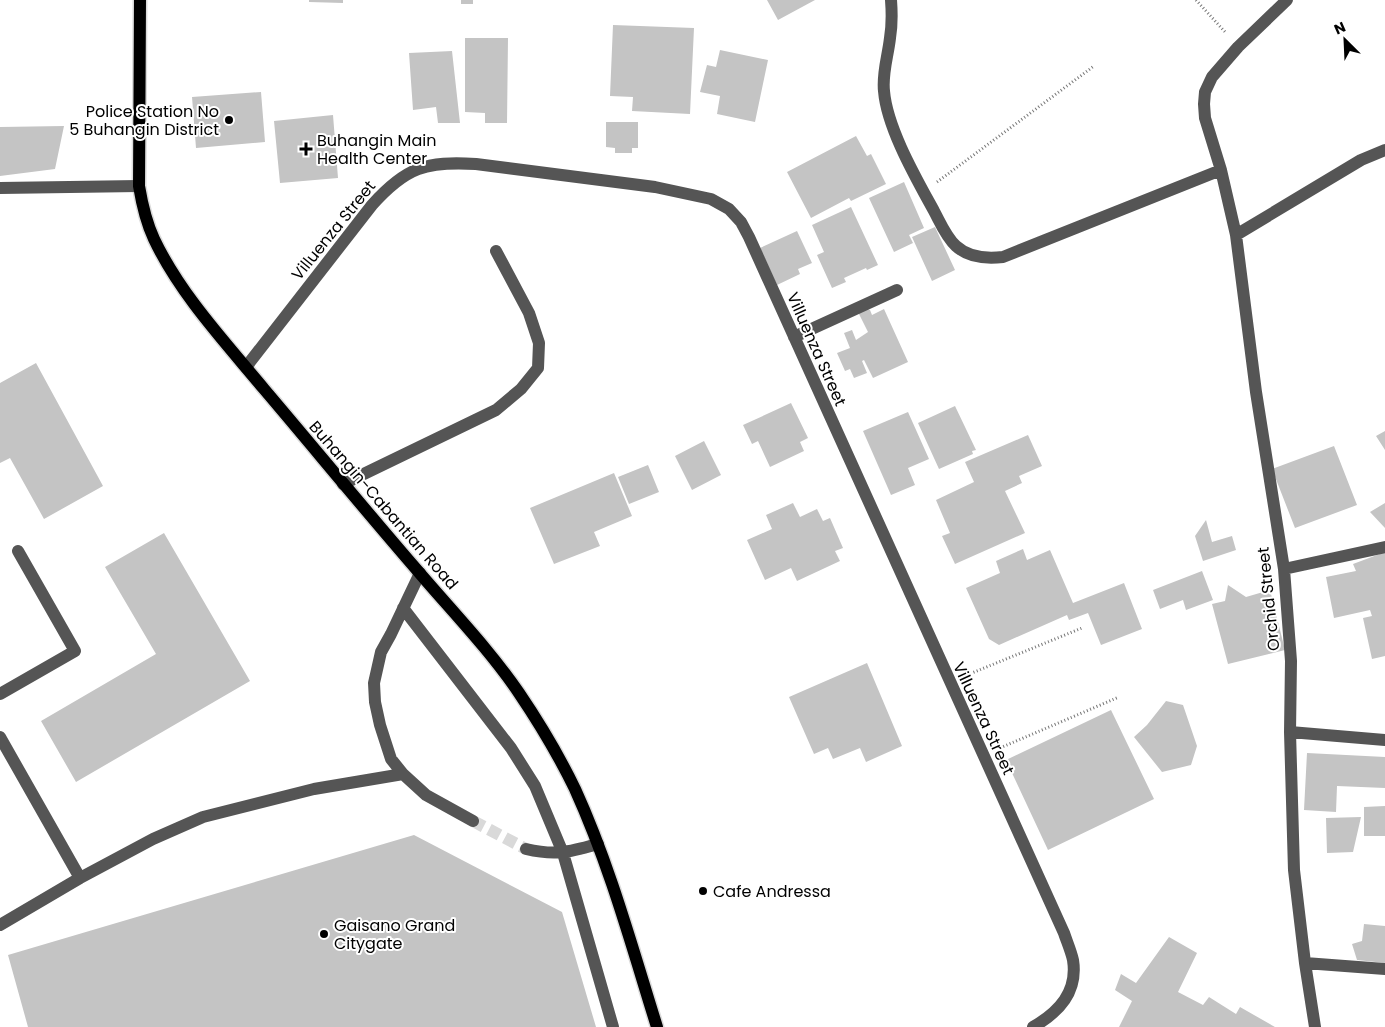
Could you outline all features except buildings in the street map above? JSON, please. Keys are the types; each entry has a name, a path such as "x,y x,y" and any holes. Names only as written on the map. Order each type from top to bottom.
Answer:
{"main road":[{"name":"Buhangin-Cabantian Road","path":"140,0 139,186 144,210 153,237 169,268 187,294 343,484 460,617 518,692 552,746 574,788 598,844 657,1027"}],"street":[{"path":"891,0 890,37 884,73 887,109 894,132 924,192 948,236 955,246 963,251 976,257 1003,257 1221,170"},
{"name":"Orchid Street","path":"1287,0 1238,47 1212,77 1205,92 1204,104 1205,118 1221,170 1236,235 1256,392 1284,570 1291,660 1290,732 1294,870 1315,1027"},
{"path":"1236,235 1361,160 1385,150"},
{"name":"Villuenza Street","path":"246,367 387,188 404,176 426,165 449,162 476,164 639,185 711,200 729,209 741,222 749,237 1064,933 1073,960 1073,981 1064,1002 1051,1016 1033,1027"},
{"path":"0,188 139,186"},
{"path":"343,484 496,410 521,389 538,368 540,343 529,312 496,251"},
{"path":"794,337 897,290"},
{"path":"1284,570 1385,547"},
{"path":"0,694 75,651 18,551"},
{"path":"420,573 381,652 374,683 375,702 384,741 392,759 403,774 426,795 473,822"},
{"path":"403,608 511,748 535,786 563,853 613,1027"},
{"path":"1290,732 1385,740"},
{"path":"0,737 80,878"},
{"path":"0,925 153,838 203,817 314,789 403,774"},
{"path":"526,850 546,854 563,853 598,844"},
{"path":"1305,963 1385,969"}],"path":[{"path":"1196,0 1238,47"},
{"path":"924,192 1094,66"},
{"path":"950,681 1082,628"},
{"path":"984,755 1118,697"}],"tunnel":[{"path":"473,821 526,849"}],"place":[{"name":"Police Station No 5 Buhangin District","path":"229,120"},
{"name":"Buhangin Main Health Center","path":"306,149"},
{"name":"Cafe Andressa","path":"703,891"},
{"name":"Gaisano Grand Citygate","path":"324,934"}]}
